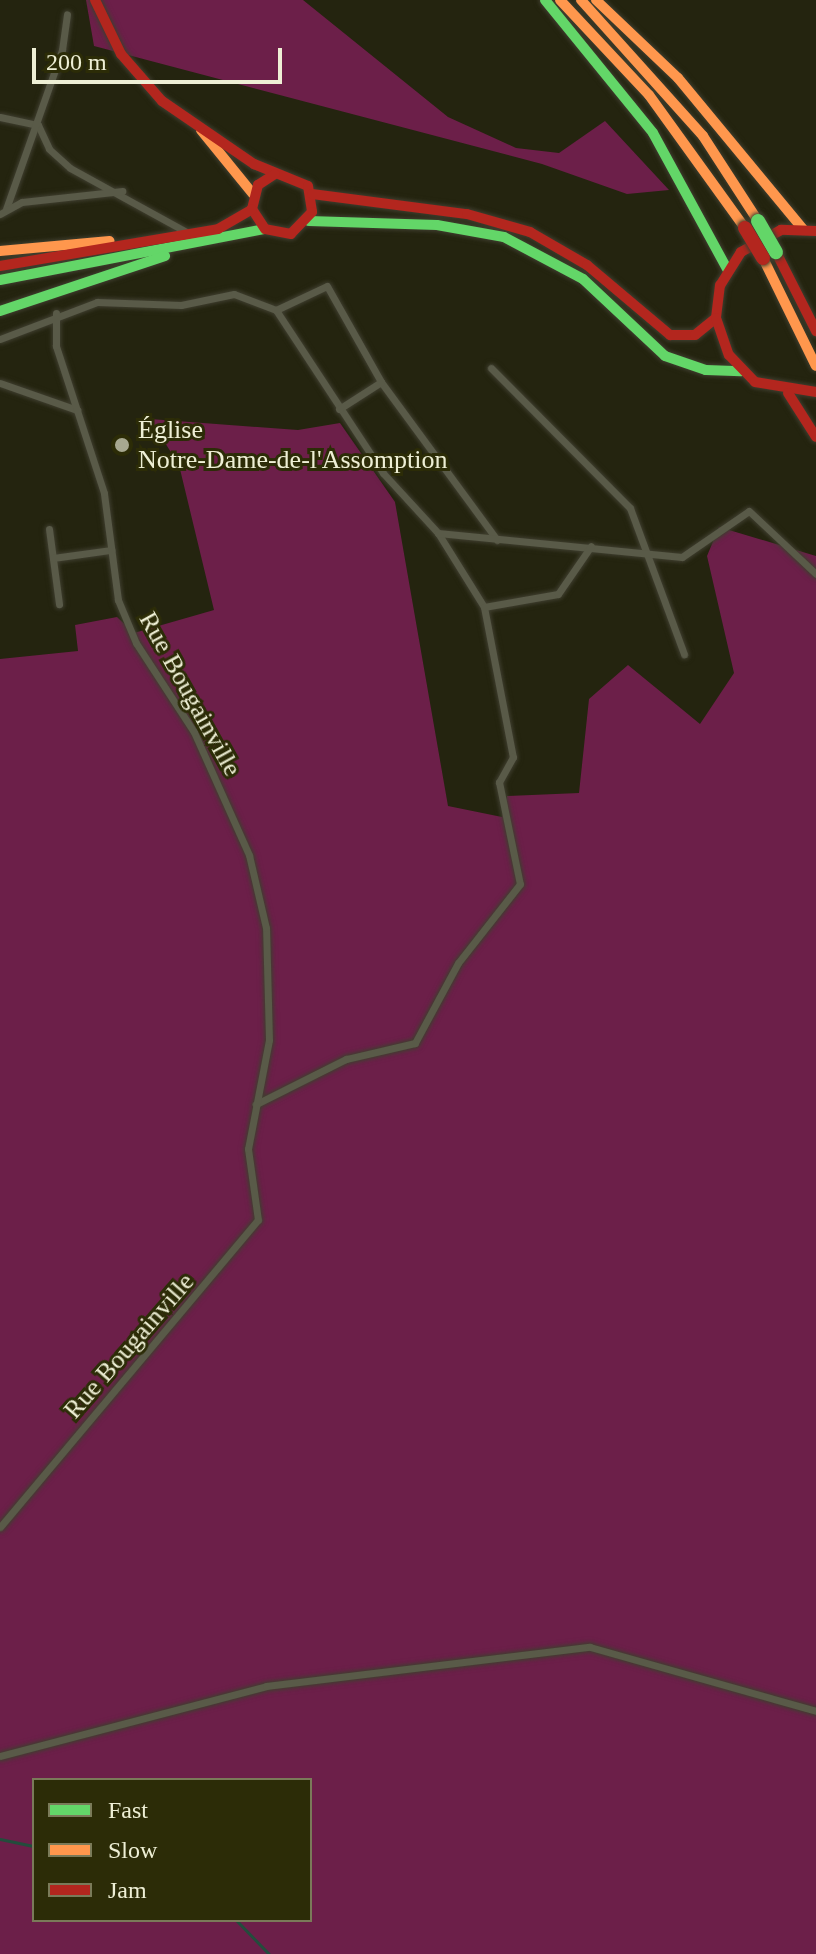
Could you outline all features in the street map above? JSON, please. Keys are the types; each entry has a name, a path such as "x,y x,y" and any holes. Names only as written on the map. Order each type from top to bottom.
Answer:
{"main road":[{"path":"95,0 127,62 229,156 265,229"},
{"path":"545,0 653,133 727,269"},
{"path":"560,0 669,119 752,224"},
{"path":"581,0 703,136 769,255 816,331"},
{"path":"596,0 678,78 810,230"},
{"path":"187,119 275,174 302,179 312,194 309,221"},
{"path":"0,311 225,227 253,202 275,174"},
{"path":"312,194 467,214 530,232 587,265 670,335 695,335 716,318"},
{"path":"0,266 265,229 291,234 309,221 455,227 518,242 583,279 665,356 706,370 741,371 788,393 816,392"},
{"path":"741,371 716,318 727,269 760,238 810,230"},
{"path":"0,251 192,240"},
{"path":"0,280 192,240"},
{"path":"769,255 816,366"},
{"path":"788,393 816,437"}],"street":[{"path":"3,212 38,125 67,14"},
{"path":"0,117 38,125 56,157 123,191 192,240"},
{"path":"3,212 123,191"},
{"path":"276,310 327,286 381,382 497,540"},
{"path":"0,339 56,313 97,302 181,305 234,294 276,310 288,318 339,409 438,533 484,607 513,757 499,782 520,884 458,963 415,1043 346,1059 256,1104"},
{"name":"Rue Bougainville","path":"0,1527 258,1220 248,1149 269,1040 258,885 194,732 131,633 111,550 104,493 56,346 56,313"},
{"path":"491,368 630,508 654,558 684,654"},
{"path":"339,409 381,382"},
{"path":"0,383 77,410"},
{"path":"438,533 591,546 654,558 682,557 749,511 816,574"},
{"path":"49,529 59,604"},
{"path":"484,607 558,594 591,546"},
{"path":"53,558 111,550"},
{"path":"0,1756 266,1686 590,1647 816,1711"}],"shaded area":[{"path":"86,0 303,0 448,117 516,148 559,153 605,121 669,190 627,194 542,164 94,46"},
{"path":"150,419 298,430 340,423 395,502 448,806 502,817 507,796 579,793 589,699 628,665 700,724 734,673 707,556 719,527 816,556 816,1954 0,1954 0,659 78,651 75,625 117,617 134,633 214,610 179,465"}],"waterway":[{"path":"0,1839 32,1846"},
{"path":"238,1922 269,1954"}],"traffic: fast":[{"path":"545,0 653,133 727,269"},
{"path":"309,221 437,225 504,237 583,279 665,356 706,370 741,371"},
{"path":"758,221 776,252"},
{"path":"0,280 265,229"},
{"path":"0,311 165,256"}],"traffic: slow":[{"path":"560,0 649,95 745,228"},
{"path":"581,0 703,136 758,221"},
{"path":"596,0 678,78 803,229"},
{"path":"201,130 253,194"},
{"path":"0,251 110,241"},
{"path":"763,258 816,366"}],"traffic: jam":[{"path":"95,0 121,54 162,101 254,164 308,186 312,212 291,234 265,229 252,209 258,185 275,174"},
{"path":"312,194 467,214 530,232 587,265 670,335 695,335 716,318"},
{"path":"0,266 218,229 252,209"},
{"path":"745,228 763,258"},
{"path":"816,231 781,230 741,252 720,285 716,318 729,355 755,382 816,392"},
{"path":"776,252 816,331"},
{"path":"788,393 816,437"}],"place":[{"name":"Église Notre-Dame-de-l'Assomption","path":"122,445"}]}
